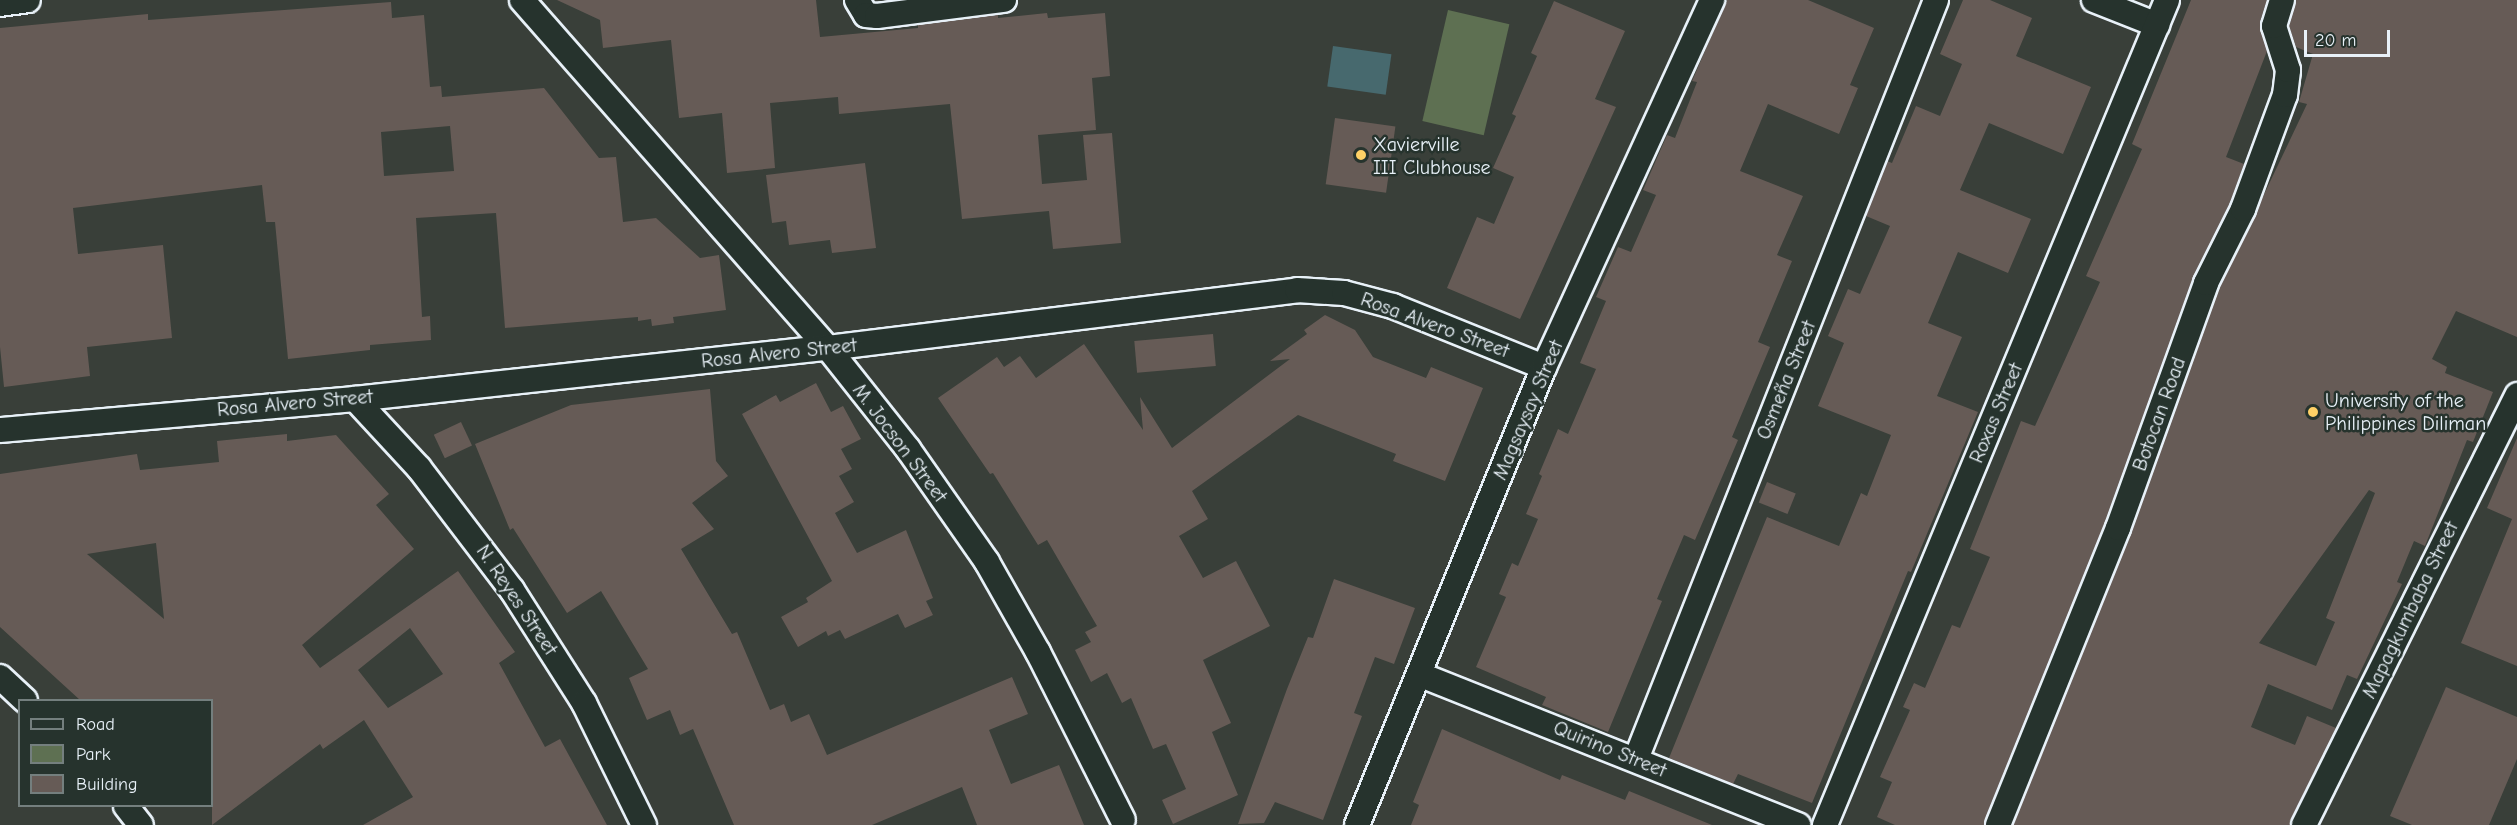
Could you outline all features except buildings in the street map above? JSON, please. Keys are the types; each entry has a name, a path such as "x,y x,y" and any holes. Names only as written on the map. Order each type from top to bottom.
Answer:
{"street":[{"path":"0,4 28,0"},
{"name":"M. Jocson Street","path":"522,0 828,348 908,449 987,562 1038,652 1123,820"},
{"path":"857,0 866,15 877,16 1004,0"},
{"name":"Magsaysay Street","path":"1357,825 1544,367 1712,0"},
{"name":"Osmeña Street","path":"1636,759 1936,0"},
{"path":"2094,0 2157,25"},
{"name":"Roxas Street","path":"1825,825 2167,0"},
{"name":"Botocan Road","path":"1998,825 2118,528 2206,283 2243,209 2285,95 2288,70 2274,27 2282,0"},
{"name":"Rosa Alvero Street","path":"0,430 355,399 828,348 1297,290 1344,293 1393,306 1544,367"},
{"name":"Mapagkumbaba Street","path":"2304,825 2517,395"},
{"name":"N. Reyes Street","path":"355,399 419,468 512,590 584,703 644,825"},
{"name":"Quirino Street","path":"1420,675 1798,825"},
{"path":"0,676 24,699"},
{"path":"127,807 141,825"}],"green space":[{"path":"1448,10 1509,24 1484,135 1422,121"}],"water":[{"path":"1333,46 1391,54 1386,95 1327,87"}],"place":[{"name":"Xavierville III Clubhouse","path":"1361,155"},
{"name":"University of the Philippines Diliman","path":"2313,412"}]}
